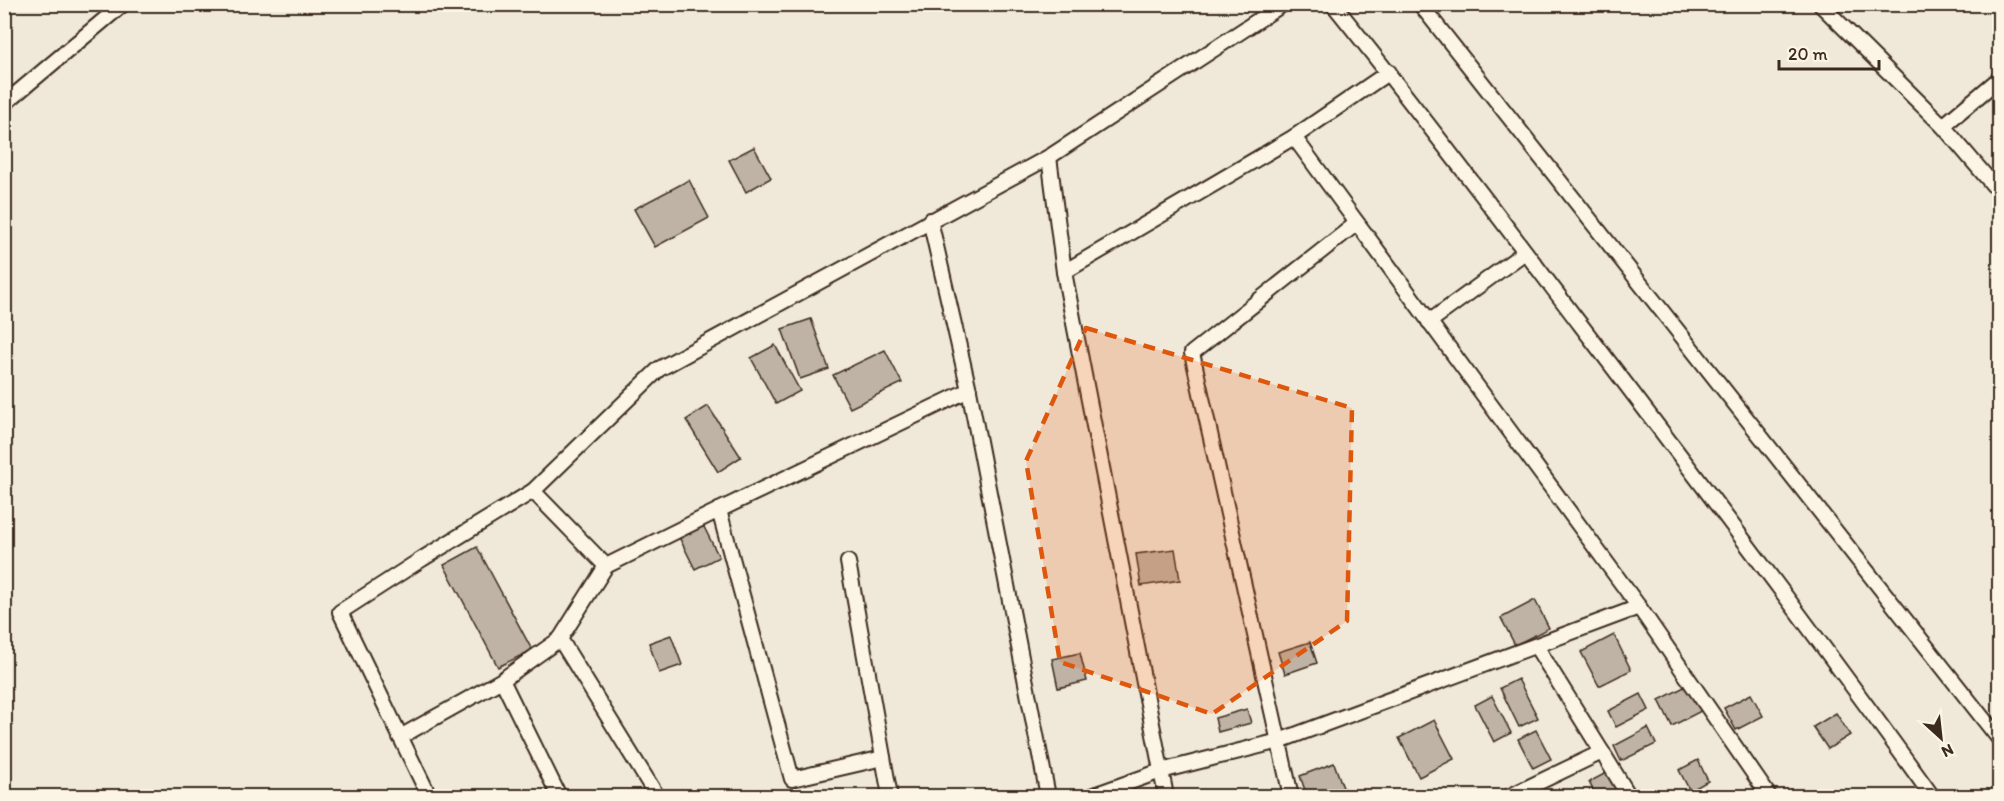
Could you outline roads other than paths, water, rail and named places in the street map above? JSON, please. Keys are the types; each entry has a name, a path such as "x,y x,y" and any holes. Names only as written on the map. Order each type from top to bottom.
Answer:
{"lane":[{"path":"4,104 123,4"},
{"path":"429,796 339,612 533,491 659,369 1049,157 1283,4"},
{"path":"1334,4 1389,72 1845,674 1932,796"},
{"path":"1420,4 2000,740"},
{"path":"1820,4 1943,126 2000,193"},
{"path":"1064,272 1294,137 1389,72"},
{"path":"1943,126 2000,78"},
{"path":"1294,137 1639,607 1770,796"},
{"path":"1049,157 1064,272 1166,796"},
{"path":"930,220 969,390 1048,796"},
{"path":"1291,796 1191,353 1357,223"},
{"path":"1429,322 1525,252"},
{"path":"400,737 502,680 560,639 606,566 969,390"},
{"path":"533,491 606,566"},
{"path":"719,510 792,779 883,758"},
{"path":"848,561 890,796"},
{"path":"1091,796 1161,771 1279,741 1639,607"},
{"path":"560,639 657,796"},
{"path":"1536,645 1629,796"},
{"path":"502,680 559,796"},
{"path":"1510,796 1602,752"}]}
